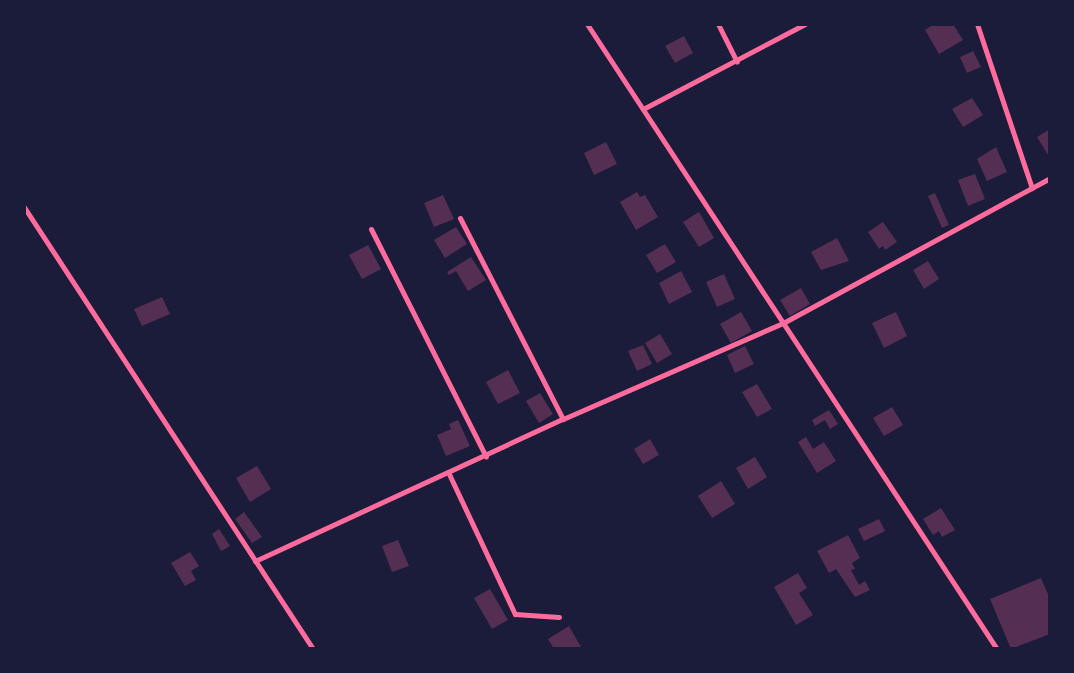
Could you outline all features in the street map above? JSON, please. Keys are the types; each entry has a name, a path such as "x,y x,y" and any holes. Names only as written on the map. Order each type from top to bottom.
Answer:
{"street":[{"path":"587,24 997,649"},
{"path":"718,24 737,62"},
{"path":"643,109 805,24"},
{"path":"977,24 1032,188"},
{"path":"255,561 563,419 783,323 1050,178"},
{"path":"24,207 313,649"},
{"path":"460,218 563,419"},
{"path":"371,229 486,457"},
{"path":"449,474 515,614 559,617"}],"building":[{"path":"934,24 953,24 963,40 939,54 925,30"},
{"path":"684,36 693,53 675,63 665,46"},
{"path":"973,51 981,67 967,73 960,57"},
{"path":"972,98 983,115 963,127 952,109"},
{"path":"1050,129 1050,158 1037,137"},
{"path":"606,142 617,164 594,175 584,153"},
{"path":"996,147 1007,172 987,181 977,159"},
{"path":"975,174 985,199 968,206 958,180"},
{"path":"637,192 640,197 645,195 658,217 636,230 620,202"},
{"path":"935,193 949,225 942,228 928,196"},
{"path":"443,195 454,219 434,227 424,203"},
{"path":"699,212 714,238 699,247 683,222"},
{"path":"883,222 897,242 885,250 883,246 879,249 868,232"},
{"path":"456,227 467,244 445,258 434,240"},
{"path":"837,238 849,261 821,270 811,252"},
{"path":"665,244 676,262 657,273 646,255"},
{"path":"368,245 381,269 362,279 349,255"},
{"path":"471,257 486,280 468,291 456,271 449,275 447,272"},
{"path":"928,261 939,279 924,289 913,270"},
{"path":"681,271 692,292 669,304 659,283"},
{"path":"724,274 735,299 717,307 706,282"},
{"path":"801,288 810,304 790,316 780,300"},
{"path":"162,297 170,314 142,326 134,309"},
{"path":"741,312 752,331 731,343 720,324"},
{"path":"896,312 907,336 884,348 872,323"},
{"path":"660,334 672,354 657,363 645,343"},
{"path":"643,345 652,364 637,371 628,351"},
{"path":"745,346 754,364 735,373 727,355"},
{"path":"508,370 520,393 498,404 486,382"},
{"path":"757,384 772,409 757,417 742,392"},
{"path":"540,393 553,414 539,423 526,401"},
{"path":"892,407 903,425 884,436 873,418"},
{"path":"829,410 838,424 830,429 825,420 815,426 812,420"},
{"path":"458,420 470,446 446,456 437,435 451,429 449,424"},
{"path":"806,437 813,449 824,442 836,461 817,473 798,442"},
{"path":"650,439 659,455 643,464 634,449"},
{"path":"755,457 767,477 748,489 736,468"},
{"path":"257,466 271,489 250,502 236,478"},
{"path":"721,481 735,504 712,518 698,496"},
{"path":"941,508 955,530 942,537 939,531 933,535 923,519"},
{"path":"244,512 262,537 252,543 235,519"},
{"path":"879,519 885,531 864,541 858,529"},
{"path":"219,529 230,546 221,551 212,534"},
{"path":"848,535 860,558 852,563 855,569 851,570 859,585 865,581 870,590 855,597 836,569 829,573 817,551"},
{"path":"398,540 409,566 392,572 382,546"},
{"path":"190,552 199,566 191,571 196,580 185,586 171,563"},
{"path":"798,573 807,588 799,593 813,615 796,625 774,587"},
{"path":"1041,578 1050,599 1050,634 1011,649 990,599"},
{"path":"490,589 508,620 492,629 474,598"},
{"path":"569,626 581,647 554,649 548,639"}]}
